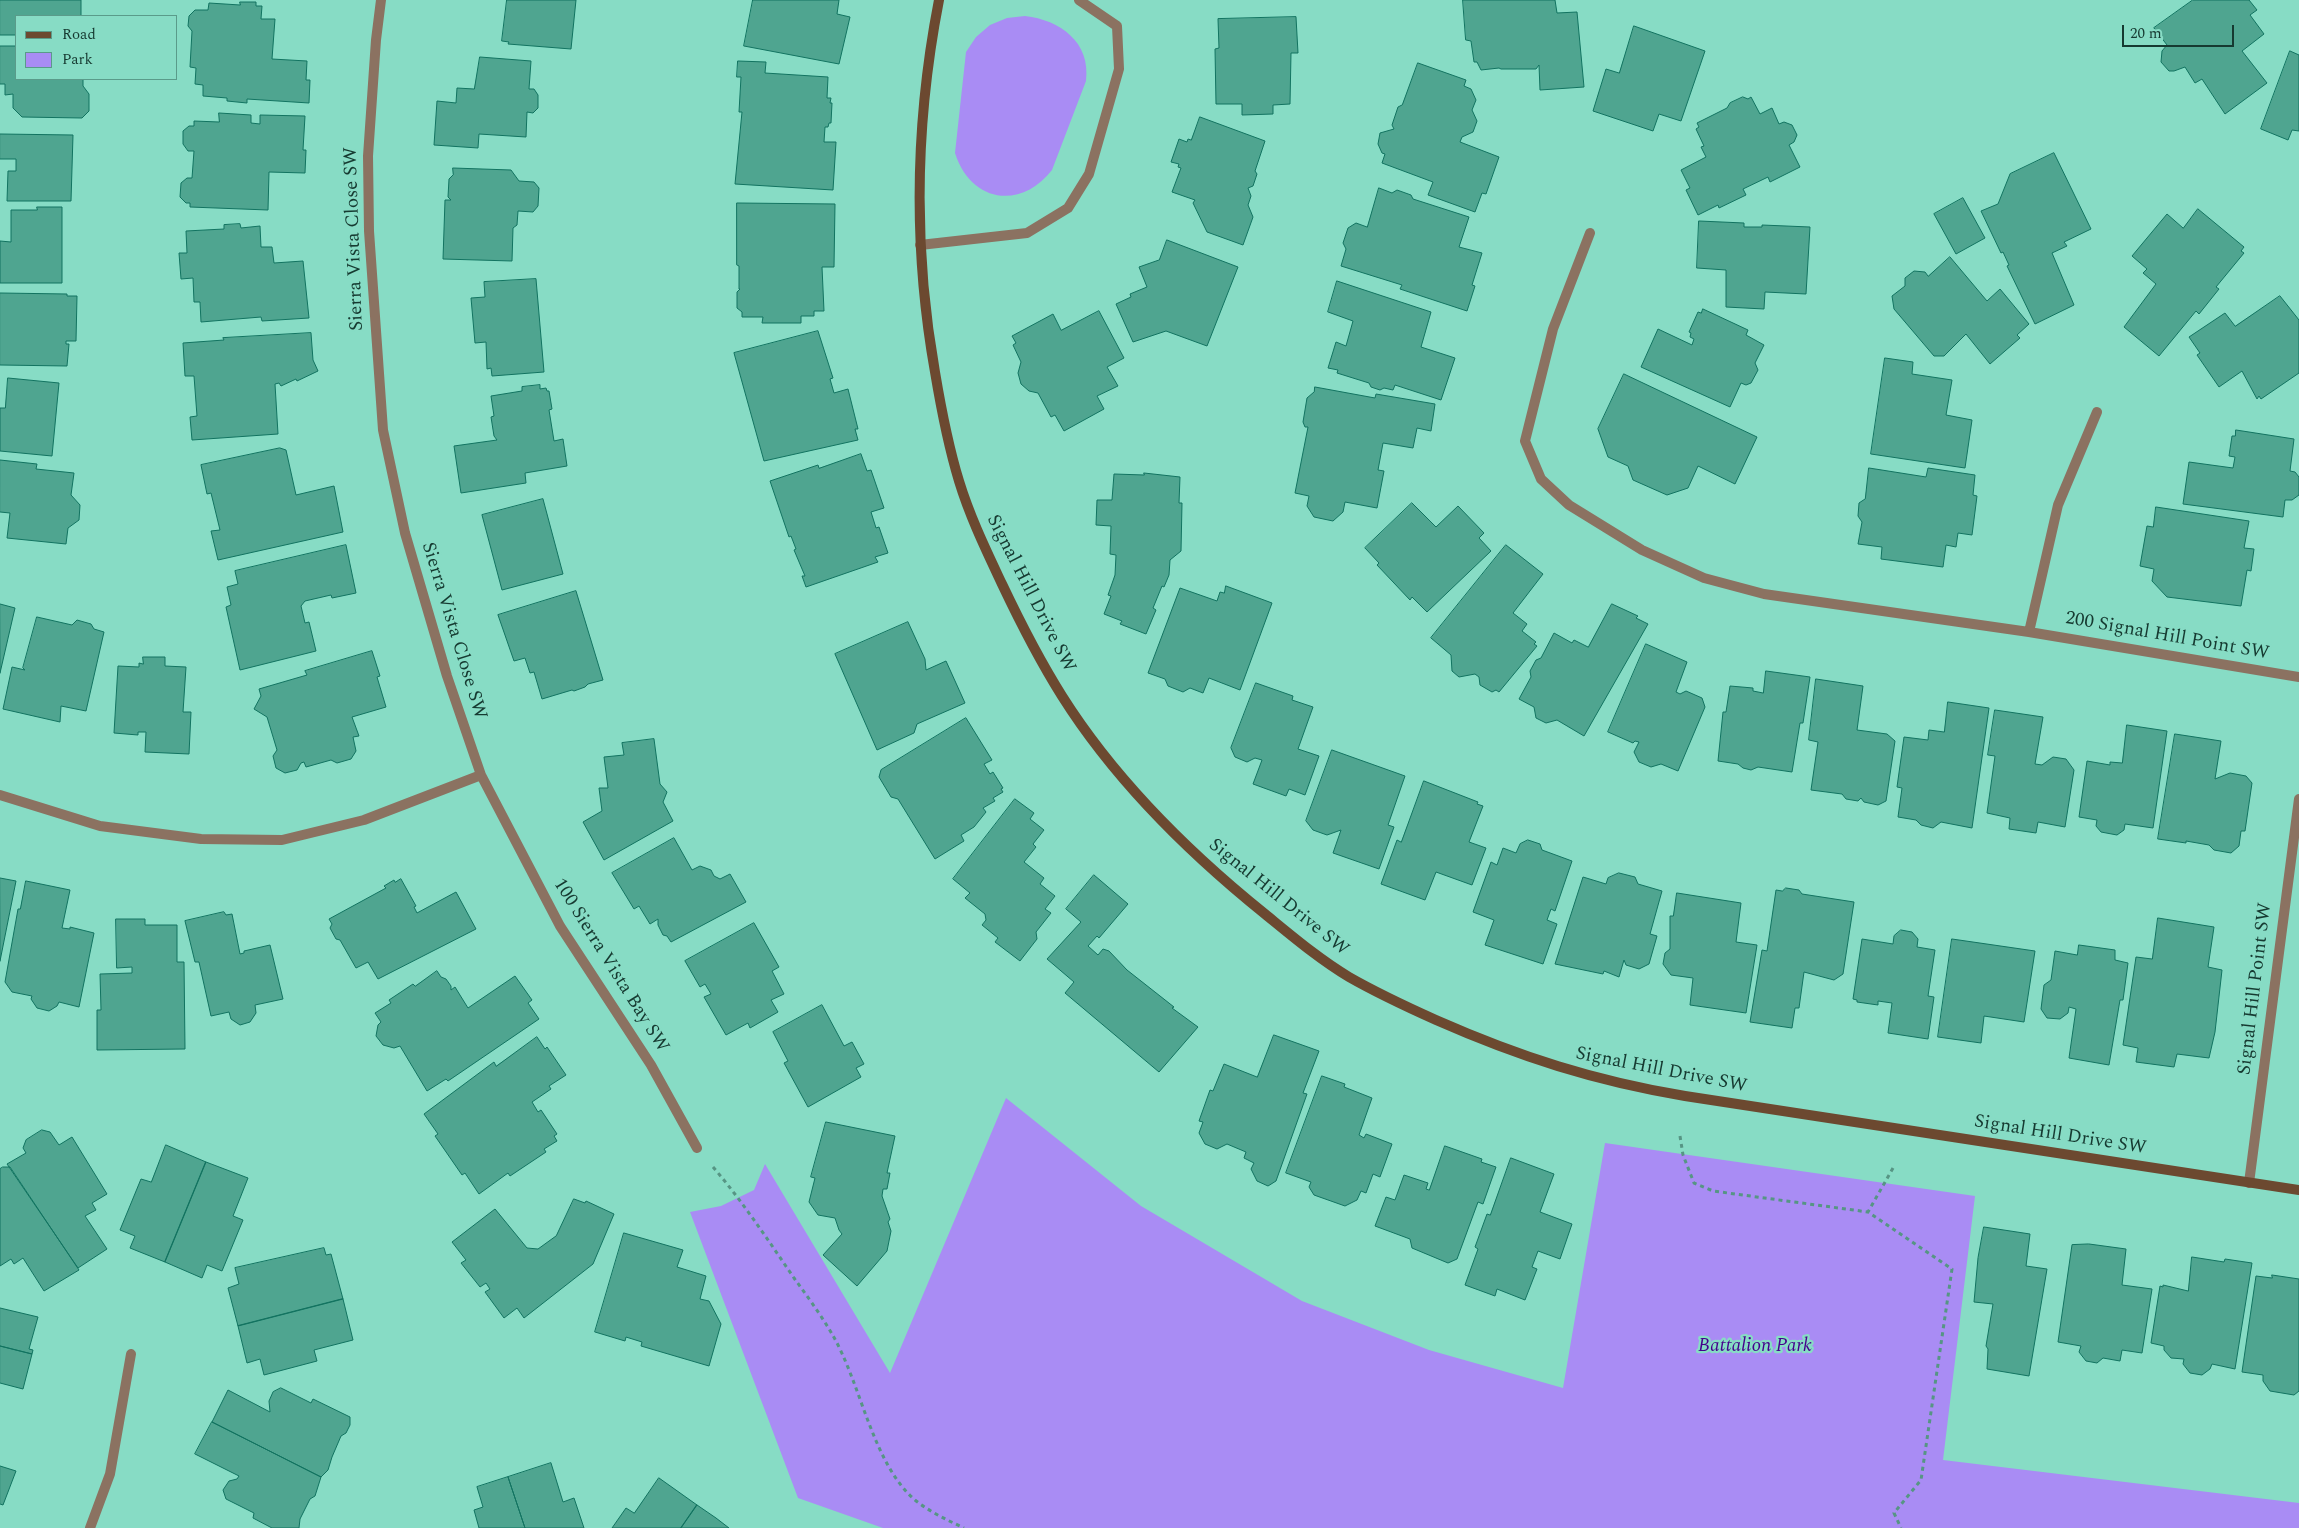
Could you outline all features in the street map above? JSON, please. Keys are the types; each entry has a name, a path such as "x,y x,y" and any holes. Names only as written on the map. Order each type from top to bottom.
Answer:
{"street":[{"name":"Sierra Vista Close SW","path":"381,0 376,40 368,156 369,230 383,430 405,533 446,676 481,775"},
{"name":"Signal Hill Drive SW","path":"939,0 931,42 922,117 919,180 920,245 930,346 944,425 959,480 976,531 1018,617 1062,697 1120,775 1176,835 1236,891 1297,940 1348,976 1412,1009 1481,1040 1560,1069 1634,1088 2299,1190"},
{"path":"920,245 1026,233 1068,208 1089,174 1119,68 1118,26 1079,0"},
{"name":"200 Signal Hill Point SW","path":"1590,233 1553,329 1525,441 1541,479 1569,504 1642,550 1704,578 1764,594 2029,632 2299,677"},
{"path":"2029,632 2058,504 2097,412"},
{"path":"0,795 100,826 200,839 282,840 364,820 481,775"},
{"name":"100 Sierra Vista Bay SW","path":"481,775 560,926 651,1066 697,1148"},
{"name":"Signal Hill Point SW","path":"2249,1183 2299,799"},
{"path":"90,1528 110,1474 130,1354"}],"path":[{"path":"1680,1136 1682,1155 1694,1183 1713,1191 1868,1212 1952,1269 1921,1480 1894,1513 1901,1528"},
{"path":"697,1148 742,1201 833,1335 855,1384 885,1461 896,1478 914,1499 933,1513 964,1528"},
{"path":"1868,1212 1893,1168"}],"green space":[{"path":"1025,16 1050,22 1070,35 1084,55 1086,81 1052,170 1040,183 1026,191 1012,195 998,195 985,191 973,182 962,170 955,153 966,52 976,37 990,25 1007,18"},
{"name":"Battalion Park","path":"1006,1098 1141,1206 1302,1301 1429,1350 1563,1388 1605,1143 1975,1196 1943,1460 2299,1503 2299,1528 883,1528 798,1498 690,1212 721,1206 754,1190 765,1164 890,1373"}],"building":[{"path":"0,0 81,0 81,15 15,15 15,35 0,35"},
{"path":"507,0 576,0 571,49 508,44 509,42 502,41"},
{"path":"753,0 839,0 837,14 850,17 839,64 744,46"},
{"path":"1463,0 1555,0 1557,13 1577,12 1584,87 1540,90 1539,65 1536,69 1499,68 1481,70 1477,62 1474,62 1471,41 1466,40"},
{"path":"2193,0 2249,0 2257,10 2250,15 2264,34 2242,51 2267,83 2225,114 2202,79 2195,83 2185,67 2169,71 2161,62 2162,51 2167,45 2154,28"},
{"path":"240,2 256,2 256,6 262,6 261,19 275,19 272,59 307,61 306,80 310,80 309,103 247,99 247,103 227,101 227,98 203,96 203,85 195,84 196,68 190,67 192,31 188,26 189,16 195,10 208,10 209,3 240,5"},
{"path":"1296,17 1298,53 1291,53 1290,104 1273,105 1273,114 1242,115 1242,104 1216,104 1215,49 1219,48 1218,19"},
{"path":"1634,26 1705,51 1681,121 1659,114 1653,131 1593,111 1606,69 1619,73"},
{"path":"0,46 15,46 15,80 83,80 83,86 89,94 89,111 82,118 22,117 13,108 13,94 5,95 5,84 0,84"},
{"path":"2290,51 2299,55 2299,131 2292,130 2288,140 2261,129"},
{"path":"480,57 531,61 529,89 534,89 538,95 538,108 533,113 527,112 526,137 479,134 478,148 434,145 437,101 456,103 457,88 474,89"},
{"path":"738,61 766,62 765,73 828,77 827,98 831,98 830,103 832,103 831,123 829,123 828,127 825,127 824,142 836,142 833,190 735,184 742,112 739,112 741,77 737,77"},
{"path":"1418,63 1466,80 1464,86 1471,89 1476,100 1472,110 1477,121 1473,132 1462,137 1460,142 1499,157 1486,194 1482,193 1475,212 1428,195 1433,182 1382,163 1385,154 1382,153 1378,144 1380,133 1394,129 1392,125 1398,107 1402,105"},
{"path":"1743,97 1748,99 1751,97 1760,114 1772,108 1779,124 1784,122 1792,125 1797,135 1794,142 1789,145 1800,167 1770,182 1768,177 1743,189 1746,195 1719,208 1718,205 1698,215 1686,190 1690,188 1681,170 1706,157 1701,147 1704,146 1696,129 1699,127 1697,123 1727,108 1730,103"},
{"path":"219,113 251,115 251,123 260,124 260,115 305,116 303,150 306,150 305,173 269,172 268,210 190,207 190,203 186,203 180,197 181,183 187,178 192,178 194,151 188,151 183,144 183,131 189,126 194,126 194,121 219,122"},
{"path":"1200,117 1265,141 1255,171 1257,174 1253,186 1248,188 1251,196 1248,205 1253,217 1243,245 1207,232 1193,203 1195,200 1172,192 1181,168 1178,167 1179,164 1171,162 1179,139 1187,142 1188,139 1191,140"},
{"path":"0,134 73,135 71,201 7,201 8,171 16,171 16,159 0,159"},
{"path":"2054,153 2091,229 2064,242 2067,246 2052,253 2074,305 2035,324 2007,266 2009,265 2003,252 2001,253 1981,211 1998,204 2010,174"},
{"path":"453,168 511,170 519,181 534,182 539,188 538,206 533,212 518,211 517,225 513,228 512,261 443,259 445,200 451,200 448,197 449,179 453,175"},
{"path":"1379,188 1392,193 1397,190 1411,195 1413,199 1469,217 1459,247 1482,253 1472,285 1475,286 1467,311 1400,289 1402,285 1341,266 1346,249 1343,243 1348,228 1356,223 1367,227"},
{"path":"1963,198 1985,238 1956,254 1934,214"},
{"path":"737,203 835,204 834,267 822,267 824,311 814,311 814,316 801,316 801,323 762,323 763,317 742,317 742,312 737,308 737,292 740,289 739,266 737,265"},
{"path":"37,207 62,207 62,283 0,283 0,241 11,242 11,210 37,210"},
{"path":"2198,209 2244,247 2241,251 2244,253 2216,287 2219,289 2199,314 2196,311 2159,356 2124,327 2156,284 2143,273 2147,269 2132,256 2167,214 2183,228"},
{"path":"1699,221 1744,223 1744,227 1762,227 1762,225 1810,227 1806,294 1765,292 1764,309 1726,307 1726,270 1697,268"},
{"path":"240,224 241,228 260,226 261,247 272,247 274,263 303,261 309,318 262,321 261,317 201,322 200,302 194,302 193,278 181,279 179,253 187,253 186,231 224,229 224,225"},
{"path":"1167,240 1238,267 1207,346 1166,331 1133,342 1116,304 1131,297 1130,294 1147,287 1139,267 1159,260"},
{"path":"1950,257 1987,301 2000,289 2029,324 2017,335 2020,338 1990,364 1966,334 1944,356 1934,356 1894,309 1892,296 1905,286 1905,278 1914,271 1925,272 1928,276"},
{"path":"536,279 544,372 492,376 491,368 487,369 486,342 475,343 471,298 485,297 484,282"},
{"path":"1337,281 1431,312 1421,347 1455,358 1441,400 1395,385 1393,390 1384,388 1380,390 1371,387 1369,383 1337,373 1338,370 1328,368 1336,342 1346,346 1353,321 1328,312"},
{"path":"0,293 67,294 67,296 77,296 76,341 66,341 66,344 69,344 67,366 0,365"},
{"path":"2280,296 2299,320 2299,373 2261,399 2259,396 2257,399 2242,371 2219,387 2197,355 2200,353 2189,337 2225,313 2235,326"},
{"path":"1703,309 1748,330 1746,335 1764,345 1755,363 1758,370 1751,383 1746,385 1741,383 1730,407 1641,367 1658,329 1692,345 1694,339 1690,337 1691,333 1689,332 1698,312 1701,313"},
{"path":"1099,311 1124,358 1107,367 1118,386 1097,396 1104,409 1064,431 1055,415 1051,417 1038,393 1029,391 1021,384 1018,373 1021,362 1013,345 1016,343 1012,336 1053,314 1061,330"},
{"path":"818,331 833,378 830,379 834,393 848,389 858,429 855,429 858,440 764,461 734,353"},
{"path":"311,333 313,360 318,371 281,386 279,383 275,384 278,434 192,440 190,417 197,416 194,376 185,376 183,343 224,340 223,338"},
{"path":"1885,358 1913,362 1912,374 1952,380 1946,415 1972,420 1965,468 1871,454"},
{"path":"1624,374 1757,437 1735,484 1698,466 1688,488 1667,495 1633,480 1628,466 1608,457 1598,429"},
{"path":"8,378 59,383 52,456 0,451 0,408 5,408"},
{"path":"540,385 540,389 546,388 549,391 552,409 549,410 554,441 563,439 567,466 525,473 526,483 461,493 454,446 497,440 494,436 491,417 494,416 491,396 522,391 522,387"},
{"path":"1315,387 1375,398 1376,394 1435,404 1431,431 1417,428 1413,448 1383,443 1378,470 1384,471 1377,508 1345,502 1343,512 1333,521 1314,517 1307,506 1309,496 1295,493 1308,427 1305,427 1303,422 1307,398 1314,392"},
{"path":"2236,430 2294,439 2290,471 2295,472 2299,477 2299,495 2292,500 2285,500 2283,517 2183,504 2189,462 2233,468 2235,457 2229,456 2232,436 2235,436"},
{"path":"280,448 286,450 296,495 334,486 343,532 218,560 211,531 220,530 211,493 207,494 201,465"},
{"path":"861,454 867,471 871,470 884,508 871,512 876,528 879,527 888,553 875,557 878,562 806,587 802,576 805,576 794,550 796,549 791,536 789,537 770,481 818,465 819,468"},
{"path":"0,460 37,464 36,469 74,473 71,495 80,505 79,520 68,528 66,544 7,538 10,513 0,512"},
{"path":"1869,468 1926,477 1928,468 1975,475 1973,495 1977,496 1972,535 1958,533 1956,547 1946,545 1943,567 1881,559 1882,547 1858,544 1862,522 1858,516 1859,503 1865,499"},
{"path":"1144,473 1180,477 1179,503 1182,503 1181,551 1170,560 1169,575 1153,608 1156,610 1146,634 1120,624 1122,621 1104,614 1111,596 1108,595 1115,575 1116,555 1110,554 1111,526 1096,525 1097,500 1112,500 1114,474 1144,475"},
{"path":"543,499 563,574 502,590 482,515"},
{"path":"1412,503 1436,527 1458,506 1484,533 1479,538 1491,551 1427,612 1412,597 1410,600 1377,565 1379,563 1365,548"},
{"path":"2156,507 2249,521 2244,548 2254,549 2251,571 2247,570 2241,606 2167,597 2152,581 2154,569 2140,566 2147,526 2153,527"},
{"path":"346,545 356,593 332,598 331,595 305,601 301,606 305,623 309,622 316,651 240,670 226,607 231,605 227,587 238,584 235,571"},
{"path":"1506,545 1543,574 1513,613 1527,624 1522,631 1536,642 1534,644 1537,646 1499,692 1496,690 1492,692 1480,685 1479,677 1475,674 1459,677 1452,671 1451,655 1431,638"},
{"path":"1226,586 1272,603 1240,690 1209,678 1203,693 1190,688 1183,692 1168,686 1165,679 1148,673 1180,588 1217,601 1220,592 1224,593"},
{"path":"576,591 603,680 588,684 574,691 542,699 534,672 530,673 525,658 514,661 498,615"},
{"path":"0,604 15,608 0,673"},
{"path":"1612,604 1638,616 1636,618 1648,624 1584,736 1557,720 1546,723 1536,718 1534,707 1519,699 1531,677 1530,671 1536,660 1541,658 1554,633 1572,643 1574,640 1588,647"},
{"path":"37,617 72,625 77,620 91,624 94,629 104,632 86,711 61,706 60,722 3,709 12,667 25,670 23,668"},
{"path":"908,622 925,659 926,670 946,661 965,703 917,724 914,733 877,750 835,654"},
{"path":"1646,644 1687,662 1676,692 1680,694 1686,691 1702,698 1705,707 1678,771 1661,764 1651,767 1639,762 1634,752 1639,742 1635,741 1633,743 1608,732"},
{"path":"372,651 380,676 377,677 386,707 352,717 359,736 353,737 356,751 351,759 337,763 331,760 306,767 304,762 301,763 297,770 285,773 276,768 273,756 277,750 267,717 254,709 261,696 259,689 307,675 305,671"},
{"path":"143,657 165,657 165,666 186,667 183,712 191,712 189,754 145,752 146,732 138,732 138,735 114,733 118,666 139,667 139,663 143,664"},
{"path":"1766,671 1810,677 1803,723 1800,723 1792,772 1758,767 1751,770 1743,768 1738,764 1718,761 1723,712 1726,712 1730,686 1753,688 1753,691 1763,693"},
{"path":"1816,679 1863,686 1857,730 1887,734 1895,741 1886,801 1878,805 1864,802 1861,798 1858,801 1846,799 1842,794 1811,790 1818,742 1809,740"},
{"path":"1256,683 1293,696 1292,700 1313,707 1298,749 1319,756 1305,795 1289,789 1286,796 1253,784 1262,760 1255,758 1247,762 1235,757 1231,748"},
{"path":"1948,702 1989,708 1972,828 1941,822 1933,828 1921,825 1916,820 1898,817 1902,788 1897,787 1904,737 1928,740 1929,730 1944,732"},
{"path":"1995,710 2043,717 2035,764 2042,765 2053,757 2066,759 2074,770 2065,827 2038,822 2036,833 2009,829 2010,818 1987,813 1995,756 1988,755"},
{"path":"966,718 992,760 984,764 990,774 993,772 1003,788 1001,789 1003,792 993,798 995,801 983,808 986,812 974,827 961,835 964,841 935,859 898,799 891,797 879,777 881,770"},
{"path":"2127,725 2167,731 2153,828 2125,824 2124,830 2117,835 2101,832 2096,826 2097,820 2079,817 2087,761 2110,765 2110,762 2122,763"},
{"path":"2175,734 2221,741 2215,779 2230,773 2246,776 2252,783 2245,831 2241,831 2239,846 2231,853 2214,850 2209,845 2158,839"},
{"path":"654,739 660,784 667,792 663,802 673,821 604,860 583,822 602,811 599,788 608,788 604,757 624,755 622,743"},
{"path":"1332,750 1405,776 1388,825 1394,827 1379,869 1333,853 1341,830 1327,835 1313,830 1306,821"},
{"path":"1424,781 1478,802 1477,804 1483,806 1469,842 1486,848 1472,885 1436,872 1425,900 1381,884 1397,840 1401,842"},
{"path":"1015,799 1034,813 1030,819 1044,830 1033,844 1036,847 1024,862 1044,878 1040,884 1055,896 1045,909 1051,913 1036,932 1037,939 1020,961 995,942 998,938 982,925 986,920 985,914 965,898 970,893 953,879"},
{"path":"674,838 692,870 700,866 711,870 714,876 720,879 730,874 746,902 671,942 667,936 663,935 658,925 658,919 650,924 639,906 634,909 612,873"},
{"path":"1528,840 1540,844 1542,850 1572,861 1555,911 1551,909 1547,920 1557,924 1543,964 1485,945 1494,920 1473,912 1491,862 1497,865 1503,848 1516,853 1520,844"},
{"path":"1619,873 1635,877 1638,884 1662,891 1650,934 1657,936 1649,964 1639,969 1626,965 1624,960 1619,977 1604,971 1603,974 1555,964 1583,877 1606,884 1608,878"},
{"path":"1094,875 1128,904 1099,938 1097,936 1088,946 1098,955 1103,949 1109,951 1127,970 1198,1027 1159,1072 1065,993 1074,982 1047,959 1081,922 1066,909"},
{"path":"0,878 16,881 0,961"},
{"path":"401,879 416,906 414,907 417,913 456,892 476,929 378,979 368,962 356,968 340,940 336,939 330,928 332,924 329,919 386,888 384,886 394,880 395,882"},
{"path":"26,881 70,890 62,928 70,929 70,927 94,933 79,1007 59,1002 57,1006 49,1011 37,1008 31,999 32,996 12,992 5,982 18,909 20,909"},
{"path":"1786,888 1799,890 1802,894 1854,902 1843,974 1834,980 1804,972 1799,1008 1795,1008 1792,1028 1750,1022 1762,950 1767,951 1776,890 1782,891"},
{"path":"1677,893 1741,903 1736,942 1757,945 1746,1013 1690,1005 1693,978 1671,975 1663,964 1665,953 1670,949 1670,916 1673,916"},
{"path":"224,912 226,915 232,914 240,954 244,953 244,951 270,945 283,999 255,1005 256,1013 250,1022 240,1025 231,1019 229,1012 211,1016 199,962 195,962 185,921"},
{"path":"2158,918 2214,927 2208,967 2222,970 2215,1032 2209,1058 2177,1054 2174,1067 2136,1062 2138,1048 2123,1045 2136,957 2152,959"},
{"path":"116,919 145,919 145,925 177,925 177,962 184,962 185,1049 97,1050 97,1010 101,1010 100,974 132,973 132,967 117,968"},
{"path":"754,923 779,967 772,971 784,994 771,1000 778,1012 750,1028 748,1023 726,1035 704,997 711,994 705,984 700,987 685,961"},
{"path":"1901,930 1912,932 1918,939 1917,947 1935,950 1928,996 1934,997 1928,1039 1888,1033 1892,1003 1878,1001 1878,1005 1857,1002 1857,1000 1853,999 1862,939 1893,944 1894,936"},
{"path":"1952,939 2035,951 2024,1022 1984,1016 1981,1043 1938,1037"},
{"path":"2079,945 2115,950 2115,960 2128,963 2123,1000 2120,1000 2109,1065 2069,1058 2076,1009 2069,1007 2068,1013 2060,1019 2047,1018 2041,1009 2044,985 2051,980 2055,951 2077,955"},
{"path":"437,971 441,977 446,979 451,986 451,990 455,987 468,1008 515,976 532,1000 528,1003 539,1019 448,1081 446,1079 427,1091 400,1046 394,1048 383,1045 376,1036 378,1025 381,1022 375,1013 391,1003 389,1000"},
{"path":"822,1005 844,1046 852,1042 864,1064 856,1068 861,1077 808,1107 784,1063 788,1061 773,1032"},
{"path":"1274,1035 1319,1051 1303,1093 1307,1094 1276,1181 1268,1186 1257,1181 1251,1169 1254,1163 1244,1158 1246,1152 1227,1144 1217,1149 1205,1144 1199,1133 1203,1122 1199,1121 1210,1090 1213,1091 1224,1064 1257,1077"},
{"path":"537,1037 545,1049 547,1047 566,1075 549,1086 551,1089 532,1102 538,1112 541,1110 557,1134 554,1136 557,1141 544,1149 546,1152 510,1176 508,1173 479,1194 465,1173 462,1175 435,1136 438,1134 424,1114 494,1062 496,1066"},
{"path":"1322,1076 1345,1084 1344,1087 1372,1098 1359,1135 1364,1138 1366,1134 1392,1144 1380,1177 1373,1174 1366,1193 1361,1191 1357,1200 1345,1206 1314,1195 1309,1187 1311,1182 1286,1173"},
{"path":"826,1122 895,1136 887,1173 890,1173 887,1189 883,1189 882,1196 890,1219 888,1222 891,1231 887,1251 857,1286 823,1255 842,1234 835,1218 818,1215 809,1202 815,1178 811,1177"},
{"path":"42,1130 50,1132 59,1145 72,1137 107,1194 92,1203 96,1210 85,1216 107,1249 78,1268 7,1164 26,1153 23,1148 26,1140"},
{"path":"166,1145 206,1162 165,1262 130,1248 135,1236 120,1230 141,1179 151,1182"},
{"path":"1445,1146 1482,1159 1481,1162 1496,1167 1483,1204 1478,1202 1457,1259 1448,1263 1412,1248 1410,1239 1375,1226 1386,1197 1395,1200 1404,1175 1428,1183 1426,1189 1429,1190"},
{"path":"1511,1158 1554,1174 1540,1212 1572,1224 1560,1259 1538,1251 1532,1267 1537,1269 1525,1300 1497,1289 1495,1296 1465,1285 1478,1249 1475,1247 1487,1214 1490,1215"},
{"path":"206,1162 248,1178 233,1216 243,1220 222,1271 207,1265 202,1278 165,1262"},
{"path":"10,1167 79,1270 44,1291 23,1258 14,1264 11,1259 0,1266 0,1169"},
{"path":"574,1199 585,1203 586,1201 614,1214 593,1264 524,1318 517,1308 504,1318 485,1292 490,1289 486,1283 480,1287 461,1263 466,1260 452,1242 495,1209 527,1248 538,1249 556,1236"},
{"path":"1984,1227 2030,1234 2026,1266 2047,1269 2029,1376 1987,1369 1988,1349 1986,1346 1993,1304 1974,1302 1978,1258"},
{"path":"624,1233 683,1250 677,1267 706,1276 700,1299 709,1301 721,1324 709,1366 641,1346 642,1342 626,1337 625,1341 595,1332"},
{"path":"2089,1244 2126,1249 2122,1285 2152,1289 2142,1353 2122,1350 2120,1361 2103,1358 2097,1363 2086,1361 2079,1352 2081,1346 2058,1342 2072,1245"},
{"path":"324,1248 326,1255 331,1254 343,1299 238,1326 228,1288 239,1284 235,1268"},
{"path":"2192,1257 2224,1262 2225,1259 2252,1263 2235,1369 2212,1364 2210,1369 2202,1375 2190,1373 2183,1364 2184,1359 2171,1358 2164,1350 2164,1346 2151,1343 2160,1286 2163,1287 2163,1285 2188,1291"},
{"path":"2272,1275 2299,1279 2299,1391 2294,1395 2270,1391 2263,1381 2263,1375 2242,1372 2256,1276 2272,1278"},
{"path":"343,1299 353,1340 314,1350 317,1361 264,1375 260,1359 247,1363 238,1326"},
{"path":"0,1308 38,1317 29,1349 33,1350 32,1354 0,1346"},
{"path":"0,1346 32,1354 23,1389 0,1383"},
{"path":"281,1388 311,1403 313,1399 350,1417 350,1425 346,1433 341,1436 328,1470 321,1477 212,1422 228,1390 270,1412 269,1401 273,1392"},
{"path":"212,1422 321,1477 315,1496 310,1499 300,1519 299,1528 272,1528 253,1518 254,1513 226,1499 223,1490 229,1481 237,1479 239,1476 195,1454"},
{"path":"551,1463 563,1502 574,1498 584,1528 525,1528 508,1477"},
{"path":"0,1466 16,1471 3,1505 0,1504"},
{"path":"508,1477 525,1528 479,1528 474,1510 483,1507 477,1487"},
{"path":"659,1478 697,1505 681,1528 612,1528 626,1508 634,1513"},
{"path":"697,1505 716,1518 729,1528 681,1528"}]}
